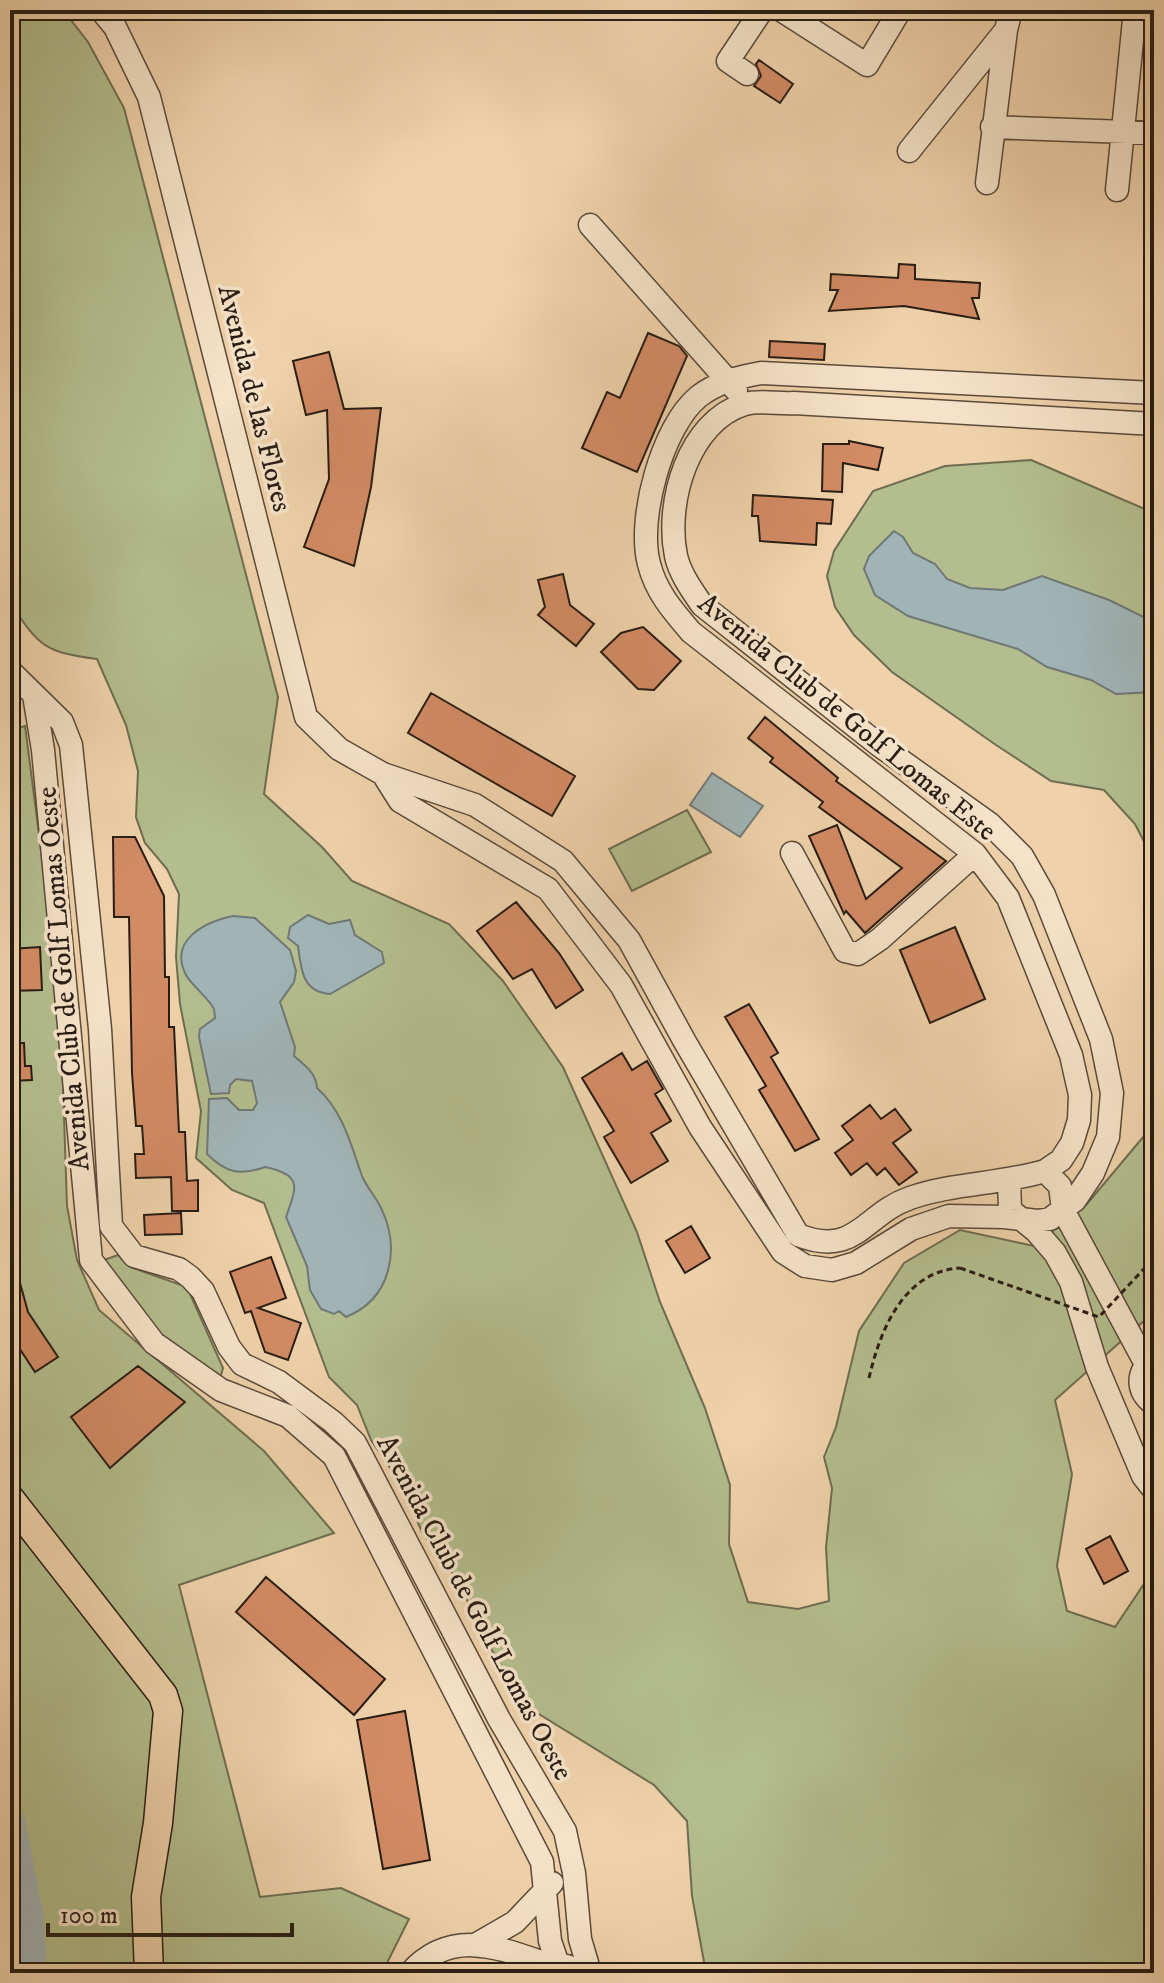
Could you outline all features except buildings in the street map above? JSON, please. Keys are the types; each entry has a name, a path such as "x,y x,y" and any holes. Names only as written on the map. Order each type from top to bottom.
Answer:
{"main road":[{"path":"10,1499 163,1695 158,1823 146,1897 149,1973"}],"street":[{"name":"Avenida de las Flores","path":"101,10 115,27 149,97 306,717 339,749 383,774"},
{"path":"747,74 728,61 762,10"},
{"path":"781,10 867,65 900,10"},
{"path":"1117,190 1135,10"},
{"path":"987,183 1008,20"},
{"path":"909,151 1008,20"},
{"path":"992,127 1154,133"},
{"path":"590,225 729,379 746,404 1154,424"},
{"name":"Avenida Club de Golf Lomas Este","path":"1045,1171 1061,1160 1072,1143 1079,1120 1080,1095 1071,1055 1008,898 975,854 691,632 661,597 648,562 647,522 654,481 670,438 697,398 729,379 761,373 1154,393"},
{"name":"Avenida Club de Golf Lomas Este","path":"746,404 714,420 692,454 679,489 673,527 676,558 685,580 702,605 879,745 990,824 1022,856 1044,895 1101,1039 1112,1093 1108,1137 1093,1173 1063,1210"},
{"path":"10,671 34,695"},
{"name":"Avenida Club de Golf Lomas Oeste","path":"34,695 62,722 71,745 100,1029 111,1226 120,1241"},
{"name":"Avenida Club de Golf Lomas Oeste","path":"34,695 43,750 91,1260 154,1343 221,1390 288,1416 334,1456 542,1862 547,1885 550,1941 560,1971"},
{"path":"383,774 475,805 563,861 629,940 798,1235 816,1242 834,1243 858,1234 906,1199 1045,1171 1060,1186 1063,1210 1150,1361 1140,1381 1141,1391 1154,1404"},
{"path":"383,774 400,801 548,889 621,985 700,1127 783,1252 805,1266 832,1270 856,1263 911,1229 949,1216 1037,1221 1063,1210"},
{"path":"792,853 845,951 858,954 880,939 975,854"},
{"path":"1009,1180 1007,1202 1016,1218 1036,1231 1055,1253 1071,1282 1097,1367 1143,1476 1154,1490"},
{"path":"91,1260 120,1241 134,1256 179,1269 190,1277 203,1291 229,1347 242,1364 221,1390"},
{"name":"Avenida Club de Golf Lomas Oeste","path":"242,1364 291,1390 355,1443 499,1719 565,1831 574,1873 576,1912 588,1967"},
{"path":"477,1944 515,1922 547,1885 574,1873"},
{"path":"410,1973 431,1953 452,1946 477,1944 560,1971 588,1967"}],"path":[{"path":"869,1378 877,1341 909,1290 937,1269 960,1268 1099,1317 1154,1258"}],"green space":[{"path":"10,10 63,10 88,42 124,108 278,697 264,794 322,847 352,881 449,924 503,981 563,1067 637,1232 660,1302 705,1408 730,1485 729,1544 748,1602 798,1609 829,1601 826,1548 832,1488 824,1457 836,1427 859,1331 904,1263 960,1230 1034,1246 1087,1204 1154,1124 1154,1324 1145,1320 1055,1400 1072,1474 1057,1566 1067,1611 1115,1627 1154,1569 1154,1973 706,1973 692,1896 687,1821 654,1785 534,1711 510,1681 477,1625 461,1585 422,1532 401,1484 371,1440 357,1405 329,1377 264,1203 232,1190 196,1158 201,1111 180,1004 176,957 179,894 167,869 145,843 136,817 138,771 126,725 97,659 65,653 45,645 10,603"},
{"path":"1031,460 1154,513 1154,861 1135,824 1104,790 1051,781 996,745 892,672 854,635 835,607 827,576 834,551 873,491 945,466"},
{"path":"25,726 60,996 67,1206 77,1260 99,1310 264,1451 334,1533 179,1585 260,1897 341,1888 409,1919 382,1973 10,1973 10,730"},
{"path":"687,810 711,852 632,891 609,849"},
{"path":"118,1255 130,1267 187,1287 223,1368 221,1375 215,1376 167,1343 104,1260"}],"shaded area":[{"path":"894,531 903,537 913,553 935,564 947,579 970,588 1003,590 1042,576 1109,600 1154,622 1154,692 1116,694 1091,680 1047,667 1018,649 908,616 875,595 864,569 869,556"},
{"path":"712,773 763,806 740,837 690,805"},
{"path":"308,915 329,924 350,920 355,935 382,952 384,963 330,994 314,989 305,978 298,946 288,938 290,927"},
{"path":"233,916 255,918 290,950 296,971 294,982 280,1002 295,1047 294,1056 312,1074 317,1088 340,1118 362,1176 387,1224 391,1256 382,1285 361,1309 346,1317 339,1311 334,1314 321,1309 310,1290 307,1266 286,1217 294,1191 291,1179 278,1170 265,1167 241,1172 227,1169 207,1154 209,1099 227,1098 239,1110 253,1110 257,1103 252,1081 236,1079 230,1085 229,1093 211,1094 199,1037 200,1029 215,1018 214,1009 186,975 182,952 192,935 201,928"}],"waterway":[{"path":"10,1822 28,1914 32,1973"}]}
